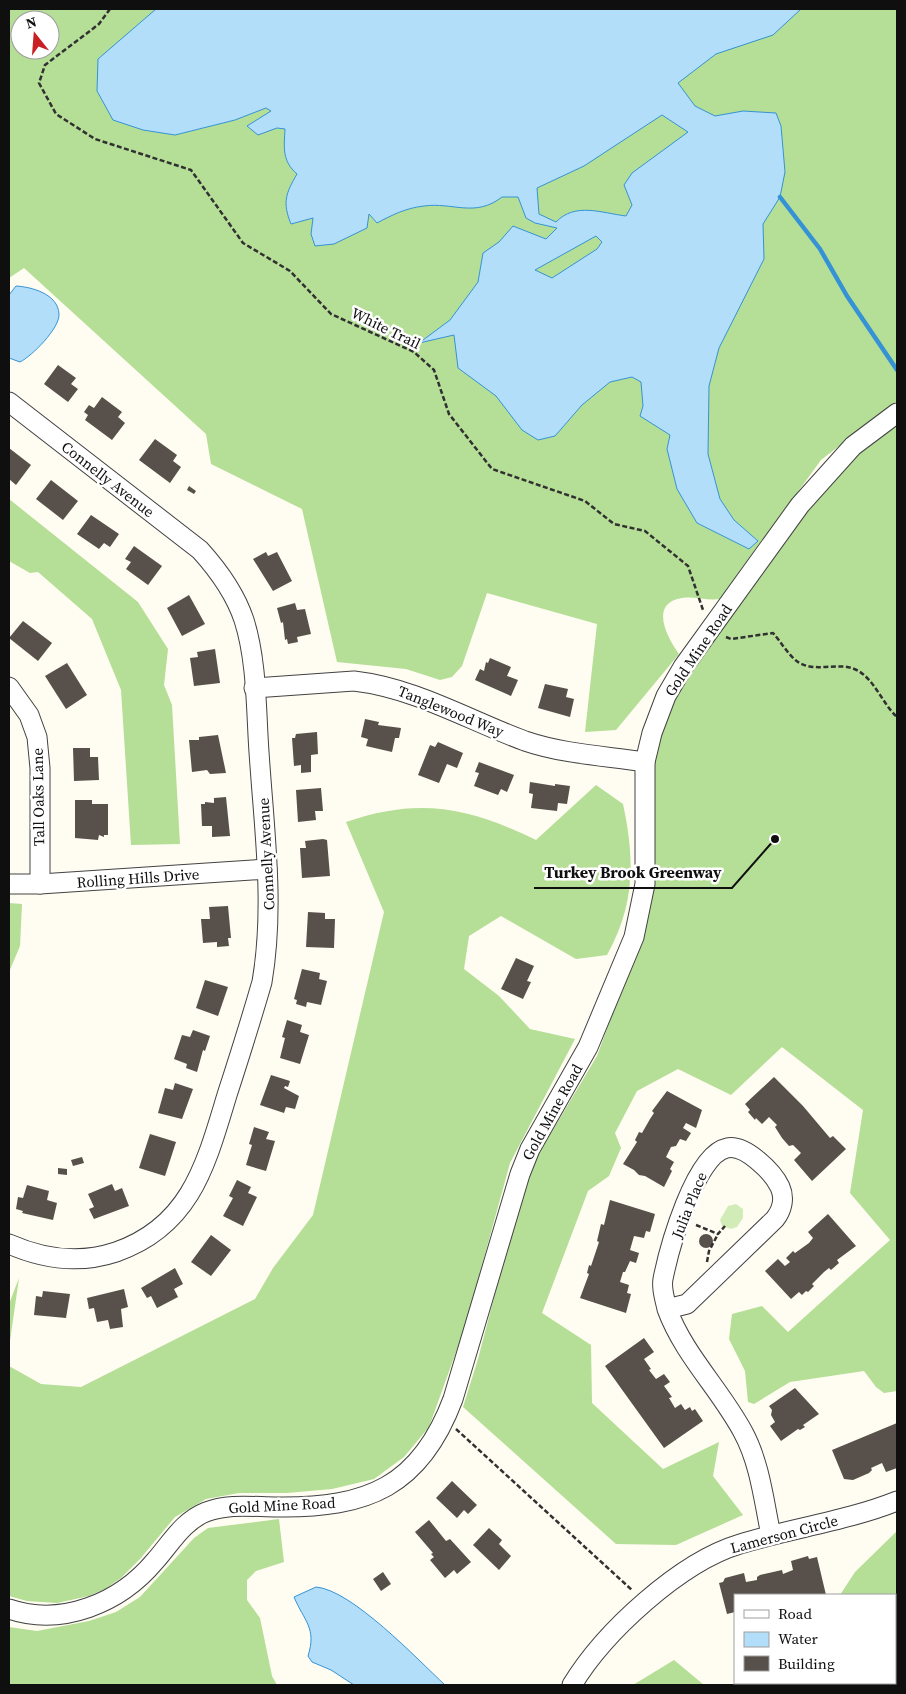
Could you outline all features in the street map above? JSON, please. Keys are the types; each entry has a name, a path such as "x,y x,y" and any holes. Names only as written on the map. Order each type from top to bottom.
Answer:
{"street":[{"name":"Connelly Avenue","path":"9,402 200,550 215,567 231,592 249,638 267,869 269,931 262,982 213,1142 202,1174 188,1197 173,1216 153,1235 131,1247 102,1256 83,1259 51,1258 9,1244"},
{"name":"Gold Mine Road","path":"9,1609 42,1615 68,1613 107,1600 143,1575 185,1525 207,1512 229,1507 298,1507 327,1504 368,1496 382,1490 409,1471 428,1450 444,1423 474,1330 520,1174 530,1149 588,1048 634,937 645,884 645,762 652,733 666,696 683,667 805,498 853,446 897,413"},
{"name":"Tanglewood Way","path":"254,688 354,681 370,682 401,690 541,746 645,762"},
{"name":"Tall Oaks Lane","path":"9,687 22,703 37,737 40,768 40,884"},
{"name":"Rolling Hills Drive","path":"9,884 40,884 267,869"},
{"name":"Julia Place","path":"667,1309 687,1304 780,1212 782,1198 780,1185 753,1155 745,1150 730,1148 718,1152 697,1179 679,1225 663,1278 667,1309 679,1338 744,1434 754,1463 771,1535"},
{"name":"Lamerson Circle","path":"572,1685 603,1644 645,1603 669,1582 700,1561 732,1547 771,1535 866,1513 897,1501"}],"path":[{"name":"White Trail","path":"110,9 99,24 45,65 39,83 56,114 95,139 191,170 243,243 290,271 331,314 414,352 434,370 450,414 492,469 586,500 614,524 645,531 688,566 710,629"},
{"path":"710,629 731,639 774,633 797,662 812,668 830,665 849,667 864,675 897,717"},
{"path":"692,1229 694,1224 718,1234"},
{"path":"708,1266 706,1259 718,1234 725,1226"},
{"path":"444,1423 456,1429 645,1603"}],"green space":[{"path":"9,9 897,9 897,401 821,460 720,599 682,598 672,601 666,607 663,614 666,631 679,654 616,730 585,732 597,624 487,593 462,666 452,677 440,680 406,669 337,662 302,509 211,464 206,434 24,268 9,278"},
{"path":"897,424 897,1391 884,1393 876,1387 864,1371 790,1382 754,1404 748,1402 745,1371 729,1339 732,1314 762,1306 788,1332 890,1240 850,1193 863,1110 782,1047 731,1095 678,1069 637,1091 615,1133 621,1148 609,1176 588,1191 542,1313 591,1345 592,1403 663,1469 719,1442 713,1476 743,1515 676,1545 616,1544 463,1407 478,1359 526,1175 597,1056 636,949 654,886 650,792 652,764 672,703 688,673 803,512 860,453"},
{"path":"9,499 138,602 168,649 164,685 172,705 180,844 131,845 121,690 92,619 38,572 30,573 9,561"},
{"path":"596,785 623,804 630,844 631,863 628,900 623,918 607,955 576,959 501,916 469,936 464,969 499,996 530,1029 575,1039 510,1163 465,1327 429,1427 404,1457 374,1479 332,1489 287,1493 239,1493 206,1499 175,1517 140,1559 121,1578 105,1589 89,1596 57,1603 27,1601 9,1596 9,1366 41,1384 81,1387 255,1299 273,1268 313,1215 384,912 346,822 372,814 397,810 443,809 488,820 536,840"},
{"path":"9,903 22,904 20,946 9,972"},
{"path":"736,1204 743,1209 743,1218 737,1227 731,1229 722,1226 720,1220 728,1206"},
{"path":"19,1278 9,1348 9,1304"},
{"path":"279,1519 284,1562 256,1571 247,1580 247,1600 260,1618 272,1676 277,1685 9,1685 9,1627 37,1631 89,1621 116,1612 140,1597 194,1538 208,1528"},
{"path":"897,1531 897,1685 745,1685 896,1684 896,1594 841,1594 855,1572"},
{"path":"674,1660 704,1685 633,1685"}],"water":[{"path":"156,9 801,9 773,35 716,54 678,83 695,106 715,116 743,111 776,113 781,126 785,172 780,197 763,224 764,259 719,348 709,386 708,454 720,499 734,520 758,541 749,549 697,523 677,489 667,449 670,435 640,416 643,406 641,382 632,377 610,382 582,405 555,436 538,440 522,430 496,396 458,368 454,335 419,343 450,320 478,282 483,253 499,242 513,226 546,239 557,228 535,223 526,218 518,197 502,197 482,207 473,208 435,205 411,208 377,223 369,214 367,228 334,244 315,246 311,234 313,218 291,224 288,216 286,198 297,174 286,159 284,148 285,129 277,128 258,135 247,126 271,111 266,108 235,120 175,135 143,130 113,120 97,91 98,59","holes":["662,115 688,132 632,173 624,185 632,205 626,216 589,210 572,212 556,222 539,214 537,188 584,166","596,236 602,242 597,249 552,278 535,270"]},
{"path":"16,286 43,293 54,301 58,307 59,314 55,327 50,334 38,348 20,362 9,358 9,295"},
{"path":"316,1587 331,1591 365,1612 384,1627 445,1685 354,1685 331,1670 312,1662 308,1656 311,1638 310,1631 294,1597"}],"building":[{"path":"58,365 76,378 71,384 78,389 68,402 44,384"},
{"path":"102,397 122,412 118,417 125,423 112,440 85,420 88,415 84,412 89,405 94,408"},
{"path":"155,439 177,455 173,461 181,467 170,483 139,460"},
{"path":"9,448 31,465 16,485 9,479"},
{"path":"51,480 78,501 63,520 36,499"},
{"path":"189,486 196,491 194,494 187,490"},
{"path":"91,515 119,534 110,547 104,543 99,549 77,534"},
{"path":"134,546 162,566 148,585 126,569 131,562 125,559"},
{"path":"266,552 268,556 277,552 292,581 273,591 253,559"},
{"path":"189,595 205,624 182,636 167,608"},
{"path":"295,603 297,610 305,609 311,634 297,637 298,642 288,644 287,639 285,640 283,622 281,623 277,608"},
{"path":"23,621 52,643 38,661 9,638"},
{"path":"215,649 220,683 194,686 190,658 198,657 197,652"},
{"path":"490,658 511,667 507,676 518,680 511,696 475,680 480,669 484,671 486,662 488,663"},
{"path":"67,663 87,695 66,709 45,676"},
{"path":"545,684 568,689 566,697 574,699 570,717 538,708"},
{"path":"365,719 379,722 378,725 401,728 399,738 395,738 392,752 366,746 368,739 361,737"},
{"path":"317,732 318,754 311,755 311,772 301,773 301,765 294,766 292,738 295,738 296,734"},
{"path":"218,735 226,773 210,774 207,770 192,772 189,740 199,740 199,737"},
{"path":"438,742 463,753 457,768 447,764 439,783 418,775 430,745 435,747"},
{"path":"73,748 90,748 90,757 98,757 99,780 74,781"},
{"path":"479,762 514,775 507,792 501,789 498,795 474,786 479,773 475,772"},
{"path":"530,782 570,786 567,804 558,803 557,811 531,808 533,794 529,793"},
{"path":"321,788 323,811 315,811 316,820 298,822 296,790"},
{"path":"226,797 230,836 212,837 212,826 202,826 201,804 205,804 205,802 214,803 214,798"},
{"path":"75,800 92,800 92,804 108,804 108,835 104,835 104,837 99,835 98,840 75,838"},
{"path":"327,840 330,876 302,878 300,848 306,848 305,841"},
{"path":"228,906 231,938 228,938 229,946 217,947 217,942 203,943 201,919 210,919 209,907"},
{"path":"308,912 325,913 325,919 335,919 334,948 306,947"},
{"path":"516,958 534,966 527,981 531,982 523,999 501,989"},
{"path":"302,969 320,973 319,979 327,981 321,1005 307,1002 306,1007 296,1004 297,1000 294,999"},
{"path":"205,980 228,987 218,1016 196,1008"},
{"path":"287,1020 302,1025 300,1032 309,1035 300,1064 280,1058 285,1038 282,1037"},
{"path":"193,1030 210,1036 205,1051 203,1050 197,1072 186,1068 187,1064 174,1059 182,1035 190,1037"},
{"path":"271,1075 290,1081 288,1087 285,1086 284,1088 299,1096 295,1109 286,1107 284,1113 260,1105"},
{"path":"774,1077 803,1106 830,1138 833,1136 846,1149 812,1181 794,1160 801,1153 793,1145 789,1146 782,1138 775,1127 777,1125 769,1117 762,1124 756,1118 755,1120 748,1112 750,1110 745,1104"},
{"path":"175,1083 193,1089 182,1119 158,1113 165,1088 173,1090"},
{"path":"667,1091 702,1110 696,1128 686,1123 683,1128 691,1133 686,1141 680,1139 676,1146 671,1147 666,1157 674,1162 664,1187 645,1176 639,1175 623,1164 637,1142 635,1140 639,1132 642,1133 654,1113 652,1111"},
{"path":"254,1127 269,1132 266,1139 275,1141 266,1171 246,1165 252,1145 249,1144"},
{"path":"150,1134 176,1142 165,1176 139,1168"},
{"path":"82,1157 84,1163 73,1166 71,1160"},
{"path":"58,1168 67,1169 67,1175 58,1174"},
{"path":"237,1180 251,1187 248,1193 257,1197 243,1226 223,1216 233,1198 229,1196"},
{"path":"112,1184 115,1191 122,1188 129,1206 94,1219 89,1209 94,1207 88,1194"},
{"path":"27,1185 49,1191 47,1200 57,1203 53,1220 22,1213 23,1211 16,1209 18,1197 23,1198"},
{"path":"610,1200 655,1214 650,1232 646,1231 644,1238 634,1236 630,1250 639,1253 636,1263 630,1261 625,1272 623,1272 620,1282 629,1285 627,1293 631,1294 626,1313 580,1298 589,1274 587,1273 589,1265 591,1266 599,1242 597,1241 601,1224 604,1225"},
{"path":"828,1214 856,1246 837,1260 839,1263 831,1270 829,1268 824,1272 812,1284 814,1286 808,1292 806,1291 802,1295 799,1292 791,1299 765,1271 778,1259 785,1266 790,1262 786,1258 793,1251 795,1253 809,1243 813,1238 808,1232"},
{"path":"706,1234 711,1236 713,1241 711,1246 706,1248 701,1246 699,1241 701,1236"},
{"path":"211,1235 231,1250 211,1276 191,1262"},
{"path":"175,1268 183,1284 174,1289 178,1297 157,1308 151,1296 147,1298 141,1288"},
{"path":"124,1289 128,1307 121,1309 123,1327 110,1329 108,1320 97,1322 94,1308 89,1309 87,1298"},
{"path":"43,1291 70,1294 66,1318 34,1315 36,1296 42,1297"},
{"path":"644,1338 654,1352 644,1359 656,1379 664,1374 670,1382 664,1386 672,1397 669,1398 675,1408 681,1404 685,1410 690,1407 692,1411 695,1409 703,1421 664,1448 605,1366"},
{"path":"795,1388 819,1414 803,1425 805,1427 800,1430 798,1429 781,1441 770,1426 775,1422 769,1406"},
{"path":"897,1423 897,1468 886,1472 882,1463 871,1468 872,1470 869,1473 853,1480 844,1479 832,1450"},
{"path":"452,1481 477,1505 468,1514 464,1510 457,1518 436,1498"},
{"path":"429,1520 446,1541 450,1539 471,1562 457,1574 454,1570 445,1578 430,1560 434,1557 431,1554 433,1553 415,1532"},
{"path":"489,1528 502,1540 499,1544 511,1556 499,1570 473,1545"},
{"path":"808,1556 809,1559 817,1557 826,1594 734,1594 734,1612 727,1614 719,1583 723,1582 725,1578 744,1573 746,1582 757,1580 757,1577 760,1575 782,1570 783,1574 793,1570 791,1561"},
{"path":"383,1572 391,1584 381,1591 373,1579"}],"waterway":[{"path":"780,197 820,249 847,296 897,370"}],"place":[{"name":"Turkey Brook Greenway","path":"775,839"}]}
